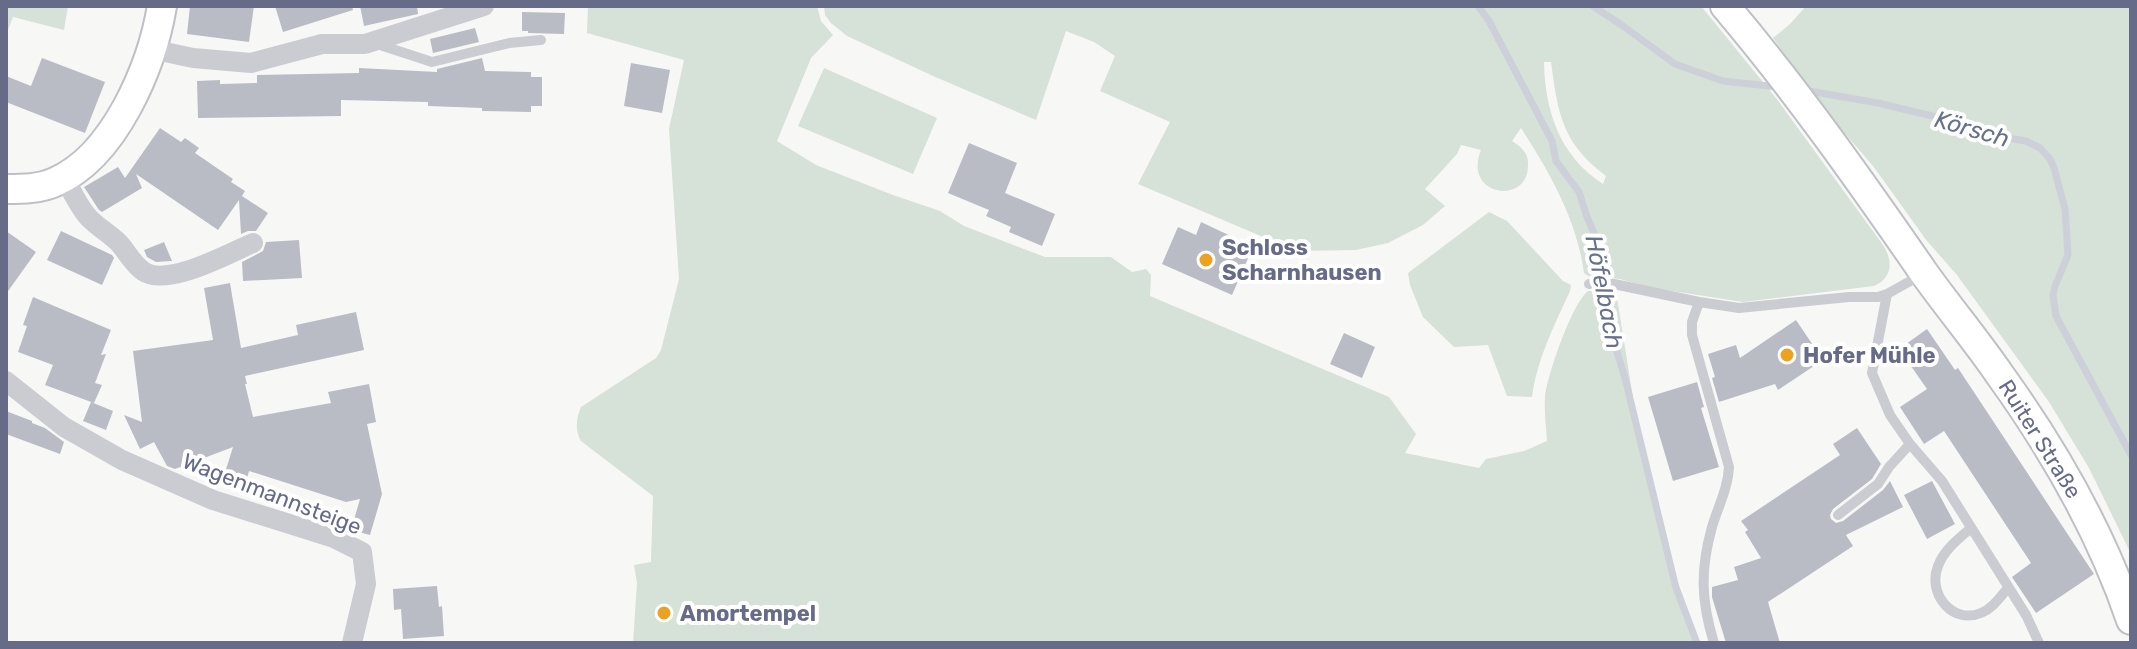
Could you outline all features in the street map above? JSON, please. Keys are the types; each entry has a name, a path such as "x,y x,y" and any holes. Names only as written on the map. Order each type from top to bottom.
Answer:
{"main road":[{"path":"6,189 44,186 64,177 91,155 111,132 131,99 151,49 162,6"},
{"name":"Ruiter Straße","path":"1725,6 1819,125 2003,378 2061,469 2103,550 2131,620"}],"street":[{"path":"151,49 193,58 245,63 322,44 372,42 484,6"},
{"path":"64,177 88,217 118,242 139,268 149,274 162,276 186,271 253,243"},
{"name":"Wagenmannsteige","path":"6,381 64,427 122,460 213,500 334,538 362,552 366,584 352,643"}],"lane":[{"path":"372,42 434,62 509,43 541,40"},
{"path":"1589,284 1612,284 1739,308 1874,297 1887,294 1925,273"},
{"path":"1887,294 1872,373 1890,415 1942,481 2026,615 2039,643"},
{"path":"1699,302 1692,322 1692,335 1729,467 1726,488 1710,535 1703,576 1704,609 1714,643"},
{"path":"1838,515 1876,487 1910,444"},
{"path":"1971,528 1945,552 1937,566 1935,583 1938,597 1952,612 1974,615 1991,607 2008,588"}],"shaded area":[{"path":"6,6 68,6 64,30 13,17 6,35"},
{"path":"588,6 817,6 821,21 833,35 811,58 777,141 816,165 940,211 964,226 1045,257 1111,257 1132,272 1146,269 1151,275 1150,296 1389,397 1416,434 1405,453 1479,468 1486,459 1524,451 1547,441 1545,397 1555,357 1568,324 1588,291 1616,291 1634,404 1677,580 1700,643 633,643 637,583 634,565 651,562 653,496 581,441 577,420 581,407 656,358 661,350 679,279 669,129 684,60 587,33"},
{"path":"824,6 1701,6 1776,98 1883,245 1890,262 1888,273 1874,286 1743,302 1588,276 1584,273 1575,234 1561,198 1521,128 1512,141 1524,151 1528,166 1525,178 1518,187 1497,190 1488,186 1480,178 1478,166 1481,150 1461,145 1457,154 1425,189 1445,206 1423,225 1388,243 1356,250 1296,251 1138,184 1170,122 1100,91 1115,56 1094,42 1066,31 1036,120 847,36 825,15","holes":["1544,62 1551,62 1556,97 1565,126 1580,152 1606,176 1603,184 1576,160 1558,131 1545,80"]},
{"path":"1806,6 2131,6 2131,554 2089,468 2049,402 1957,275 1927,241 1873,166 1829,115 1773,38"},
{"path":"824,68 937,118 913,174 798,126"},
{"path":"1489,212 1507,221 1563,281 1571,285 1542,356 1532,397 1507,396 1488,345 1454,347 1423,317 1410,285 1408,273"}],"building":[{"path":"190,6 254,6 249,42 187,34"},
{"path":"275,6 352,6 353,10 283,32"},
{"path":"360,6 417,6 418,14 364,26"},
{"path":"522,12 565,13 564,34 522,31"},
{"path":"475,28 479,42 433,53 430,39"},
{"path":"42,58 105,82 85,133 6,102 6,76 31,86"},
{"path":"482,58 485,71 531,72 531,77 542,77 542,106 531,106 531,112 482,111 482,108 428,106 428,102 341,100 341,116 198,118 197,81 257,83 257,75 359,73 359,68 437,72 437,69"},
{"path":"631,63 670,70 662,113 624,106"},
{"path":"160,128 181,142 185,138 199,148 195,153 233,179 231,182 245,191 242,196 268,213 256,231 241,234 239,200 218,230 136,174 142,188 102,212 99,210 84,187 118,167 125,178"},
{"path":"969,143 1017,163 1005,193 1055,214 1042,246 1009,232 1011,227 986,216 989,210 948,193"},
{"name":"Schloss Scharnhausen","path":"1201,222 1235,238 1231,248 1249,256 1232,295 1162,264 1178,227 1196,235"},
{"path":"6,231 36,252 6,294"},
{"path":"61,231 112,255 114,258 102,285 47,260"},
{"path":"299,240 302,278 243,281 242,262 263,251 266,242"},
{"path":"164,242 172,261 156,262 147,257 144,250"},
{"path":"230,283 241,348 298,335 296,325 356,312 364,350 245,376 245,384 253,417 331,403 328,392 369,384 376,422 367,424 382,494 370,535 351,530 360,499 346,502 249,471 245,486 223,479 233,447 175,469 167,466 154,442 140,449 124,415 142,422 133,351 213,340 204,288"},
{"path":"33,297 111,330 101,355 106,354 95,383 102,385 94,403 45,385 53,365 18,352"},
{"path":"1796,320 1823,360 1778,390 1775,384 1719,402 1708,354 1736,345 1740,358"},
{"path":"1927,329 1955,370 1958,368 2094,574 2036,613 2012,577 2031,563 1944,431 1924,444 1900,407 1927,389 1899,349"},
{"path":"1344,333 1375,347 1362,378 1330,364"},
{"path":"1697,382 1704,407 1701,408 1719,467 1673,481 1648,397"},
{"path":"91,402 113,411 106,430 83,421"},
{"path":"6,411 32,421 64,442 60,454 6,434"},
{"path":"1857,428 1881,464 1872,479 1833,509 1831,519 1836,523 1843,521 1890,481 1903,507 1846,535 1853,546 1768,602 1780,643 1726,643 1712,597 1712,587 1738,580 1734,567 1761,558 1741,521 1840,455 1833,444"},
{"path":"1932,481 1955,524 1927,539 1904,495"},
{"path":"437,586 444,636 403,639 401,609 394,610 393,589"}],"waterway":[{"name":"Höfelbach","path":"1478,6 1489,21 1552,141 1556,161 1579,192 1597,240 1602,303 1625,378 1676,588 1697,643"},
{"name":"Körsch","path":"1593,6 1675,64 1723,81 1778,87"},
{"name":"Körsch","path":"1803,90 1878,103 1949,120 1984,134 2026,141 2040,148 2050,159 2065,209 2068,255 2053,295 2056,316 2131,455"}],"place":[{"name":"Schloss Scharnhausen","path":"1206,260"},
{"name":"Hofer Mühle","path":"1787,355"},
{"name":"Amortempel","path":"664,613"}]}
